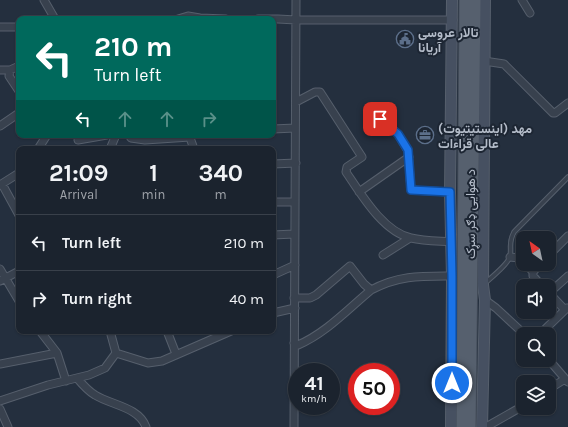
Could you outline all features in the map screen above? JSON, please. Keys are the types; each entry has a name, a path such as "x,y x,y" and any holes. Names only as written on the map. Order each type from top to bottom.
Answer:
{"main road":[{"name":"د هوایی ډګر سړک","path":"451,427 452,276 450,192 453,20 452,0"},
{"path":"462,427 464,0"},
{"name":"د هوایی ډګر سړک","path":"482,427 485,300 483,285 484,1"},
{"path":"470,427 484,1"}],"street":[{"path":"44,0 52,16"},
{"path":"294,427 296,0"},
{"path":"522,0 530,13"},
{"path":"276,19 453,20"},
{"path":"0,28 16,27"},
{"path":"484,61 504,64 553,113 568,103"},
{"path":"0,70 10,70 16,67"},
{"path":"10,70 8,76 16,87"},
{"path":"296,102 315,92 320,92 362,157 346,167 345,170 359,192 392,230 410,238 451,242"},
{"path":"0,126 16,115"},
{"path":"380,119 398,134 408,150 411,190 450,192"},
{"path":"276,129 295,128"},
{"path":"78,140 90,138"},
{"path":"131,138 145,140 168,138"},
{"path":"359,192 409,157"},
{"path":"276,164 296,163"},
{"path":"16,175 1,184 16,209"},
{"path":"276,202 295,202"},
{"path":"276,235 294,234"},
{"path":"556,248 568,236"},
{"path":"383,255 410,238"},
{"path":"510,257 516,258"},
{"path":"276,274 295,265"},
{"path":"294,298 310,298 316,295 350,266 364,284 371,290"},
{"path":"0,269 3,279 16,296"},
{"path":"3,279 16,272"},
{"path":"533,272 533,276 536,279"},
{"path":"294,343 298,344 304,342 321,332 371,290 400,279 414,276 452,276"},
{"path":"548,327 567,309 549,293 568,276"},
{"path":"485,300 516,327"},
{"path":"276,312 294,308"},
{"path":"42,334 57,353 66,381"},
{"path":"111,334 116,353"},
{"path":"168,334 176,354"},
{"path":"116,353 148,363 162,361 224,334"},
{"path":"0,364 57,353"},
{"path":"0,401 22,393 89,375 105,368 116,353"},
{"path":"555,367 566,380 556,385"},
{"path":"77,378 94,394 136,413 144,421 146,427"},
{"path":"0,409 8,427"},
{"path":"486,427 516,410"}],"lane":[{"path":"483,285 508,262 510,257 510,240 514,232 568,176"}],"place":[{"name":"تالار عروسی آریانا","path":"405,39"},
{"name":"مهد (اینستیتیوت) عالی قراءات","path":"425,135"}],"route":[{"path":"380,119 398,134 408,150 411,190 450,192 452,383"}]}
